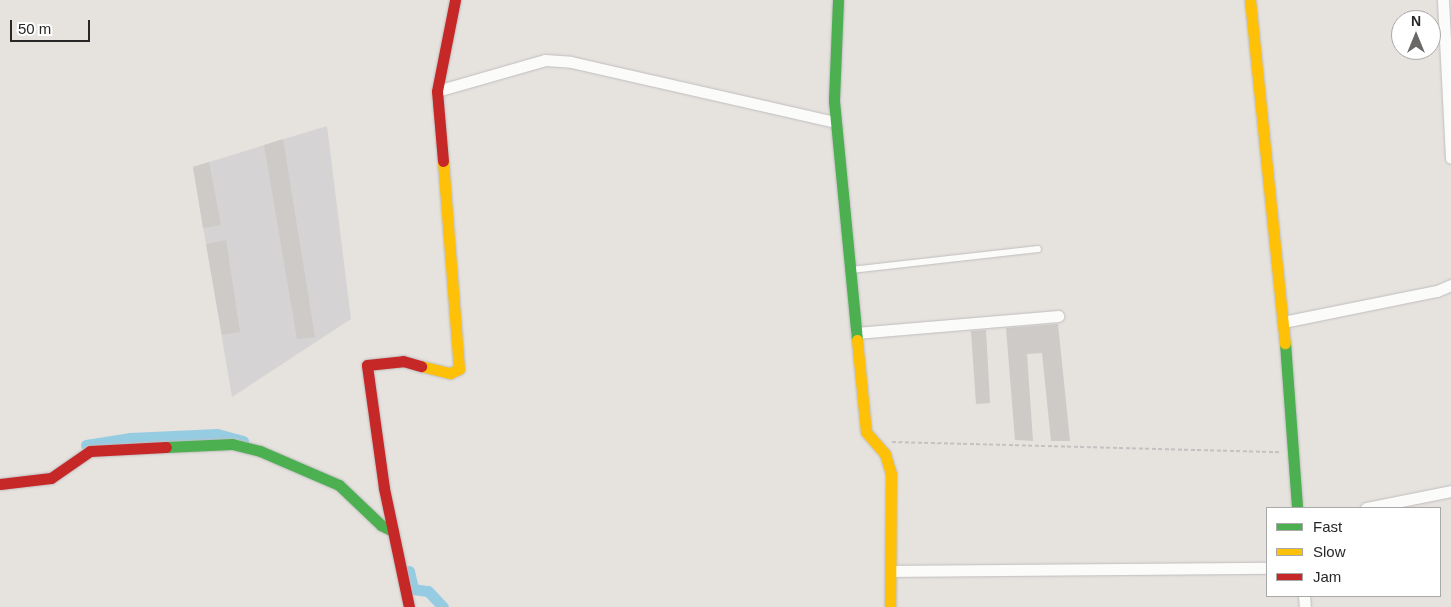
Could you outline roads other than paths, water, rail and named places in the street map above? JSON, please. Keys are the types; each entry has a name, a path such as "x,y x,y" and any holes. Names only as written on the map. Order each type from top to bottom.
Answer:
{"street":[{"path":"409,607 384,488 366,365 403,361 450,373 459,369 437,91 455,0"},
{"path":"838,0 836,122 866,432 885,454 891,474 890,607"},
{"path":"1250,0 1282,322 1297,507"},
{"path":"1443,0 1451,158"},
{"path":"437,91 545,60 571,62 836,122"},
{"path":"1282,322 1437,291 1451,284"},
{"path":"856,333 1058,316"},
{"path":"0,484 51,478 90,451 232,444 260,451 339,485 381,525 393,531"},
{"path":"1371,507 1451,490"},
{"path":"891,571 1266,568"}],"lane":[{"path":"851,270 1038,249"}],"waterway":[{"path":"86,445 130,438 217,434 243,441"},
{"path":"409,571 413,589 428,591 443,607"}]}
